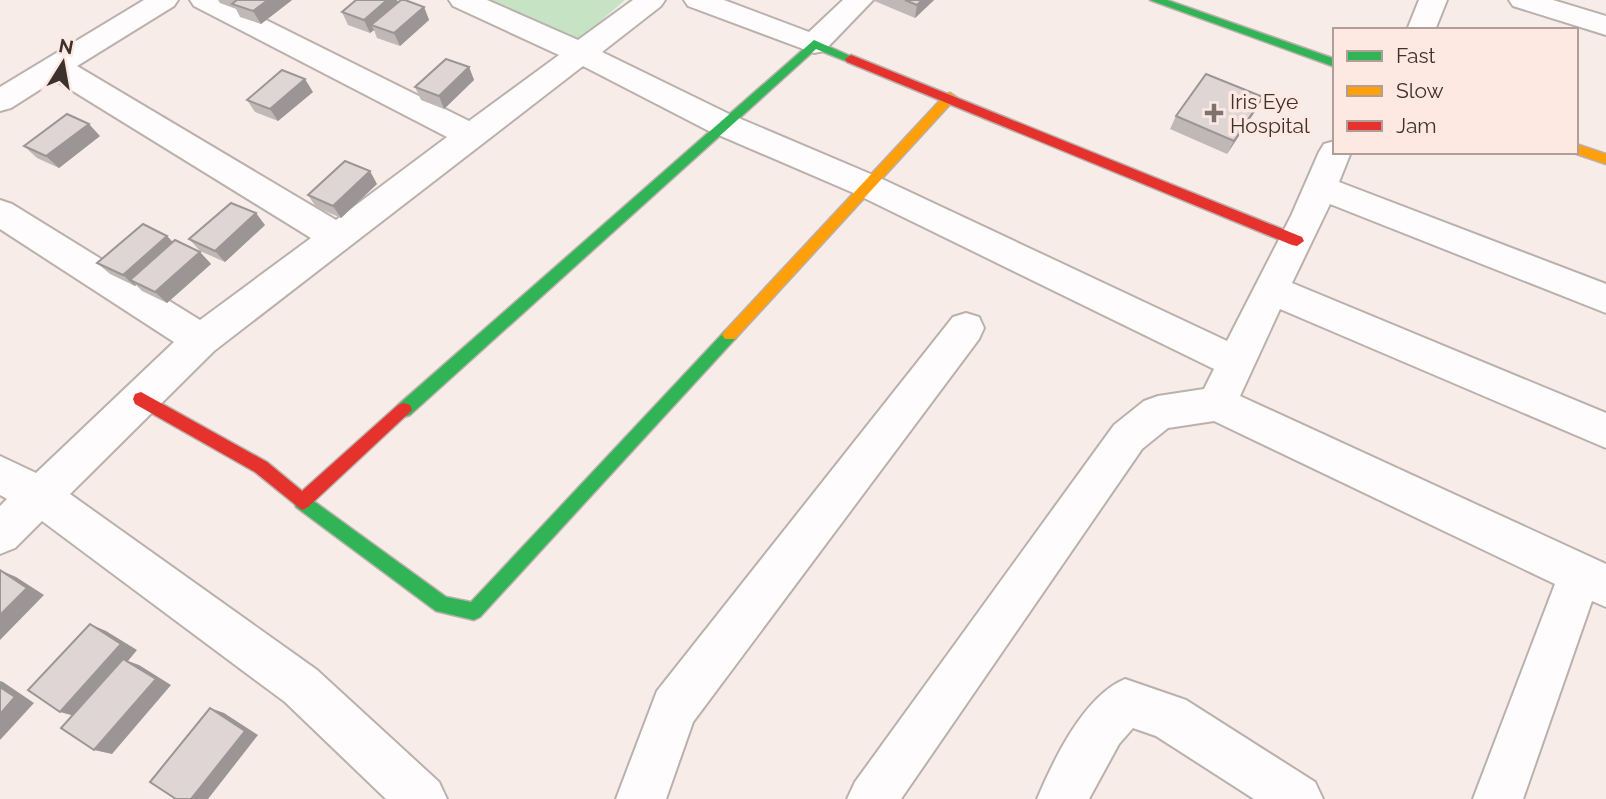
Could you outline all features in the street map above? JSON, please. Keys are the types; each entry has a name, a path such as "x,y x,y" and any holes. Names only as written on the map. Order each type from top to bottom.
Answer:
{"street":[{"path":"0,101 164,0"},
{"path":"204,0 471,136"},
{"path":"463,0 581,53 724,124 869,186 1235,362"},
{"path":"0,534 201,340 651,0"},
{"path":"698,0 950,97 1297,241"},
{"path":"302,502 814,44 859,0"},
{"path":"1156,0 1333,62"},
{"path":"1422,28 1433,0"},
{"path":"1523,0 1606,26"},
{"path":"55,66 337,237"},
{"path":"141,399 261,467 302,502 442,605 474,611 950,97"},
{"path":"1578,150 1606,159"},
{"path":"1217,404 1235,362 1297,241 1334,154"},
{"path":"1321,188 1606,299"},
{"path":"0,213 201,340"},
{"path":"1272,290 1606,430"},
{"path":"648,796 674,708 966,328"},
{"path":"872,799 1128,437 1158,413 1217,404 1593,580 1498,799"},
{"path":"0,474 40,496 301,686 422,799"},
{"path":"1062,799 1102,727 1125,702 1169,717 1298,799"}],"green space":[{"path":"489,0 625,0 579,40"}],"building":[{"path":"237,0 268,0 253,11 232,4"},
{"path":"356,0 387,0 364,20 342,12"},
{"path":"401,0 424,7 394,33 371,25"},
{"path":"905,0 922,0 917,5"},
{"path":"446,59 469,67 439,96 415,87"},
{"path":"282,70 305,79 270,109 247,100"},
{"path":"1206,74 1263,97 1234,141 1176,116"},
{"path":"67,114 89,124 46,156 24,146"},
{"path":"345,161 370,171 333,206 308,195"},
{"path":"231,203 256,213 215,251 189,239"},
{"path":"143,224 167,236 123,275 97,263"},
{"path":"175,240 200,252 155,292 130,280"},
{"path":"0,570 27,588 0,615"},
{"path":"90,624 121,644 60,712 28,690"},
{"path":"123,659 156,679 94,750 61,728"},
{"path":"0,687 15,697 0,714"},
{"path":"210,708 245,731 191,799 176,799 150,782"}],"traffic: fast":[{"path":"1156,0 1333,62"},
{"path":"404,410 814,44 851,59"},
{"path":"302,502 442,605 474,611 730,335"}],"traffic: slow":[{"path":"730,335 950,97"},
{"path":"1578,150 1606,159"}],"traffic: jam":[{"path":"851,59 1297,241"},
{"path":"141,399 261,467 302,502 404,410"}],"place":[{"name":"Iris Eye Hospital","path":"1214,113"}]}
